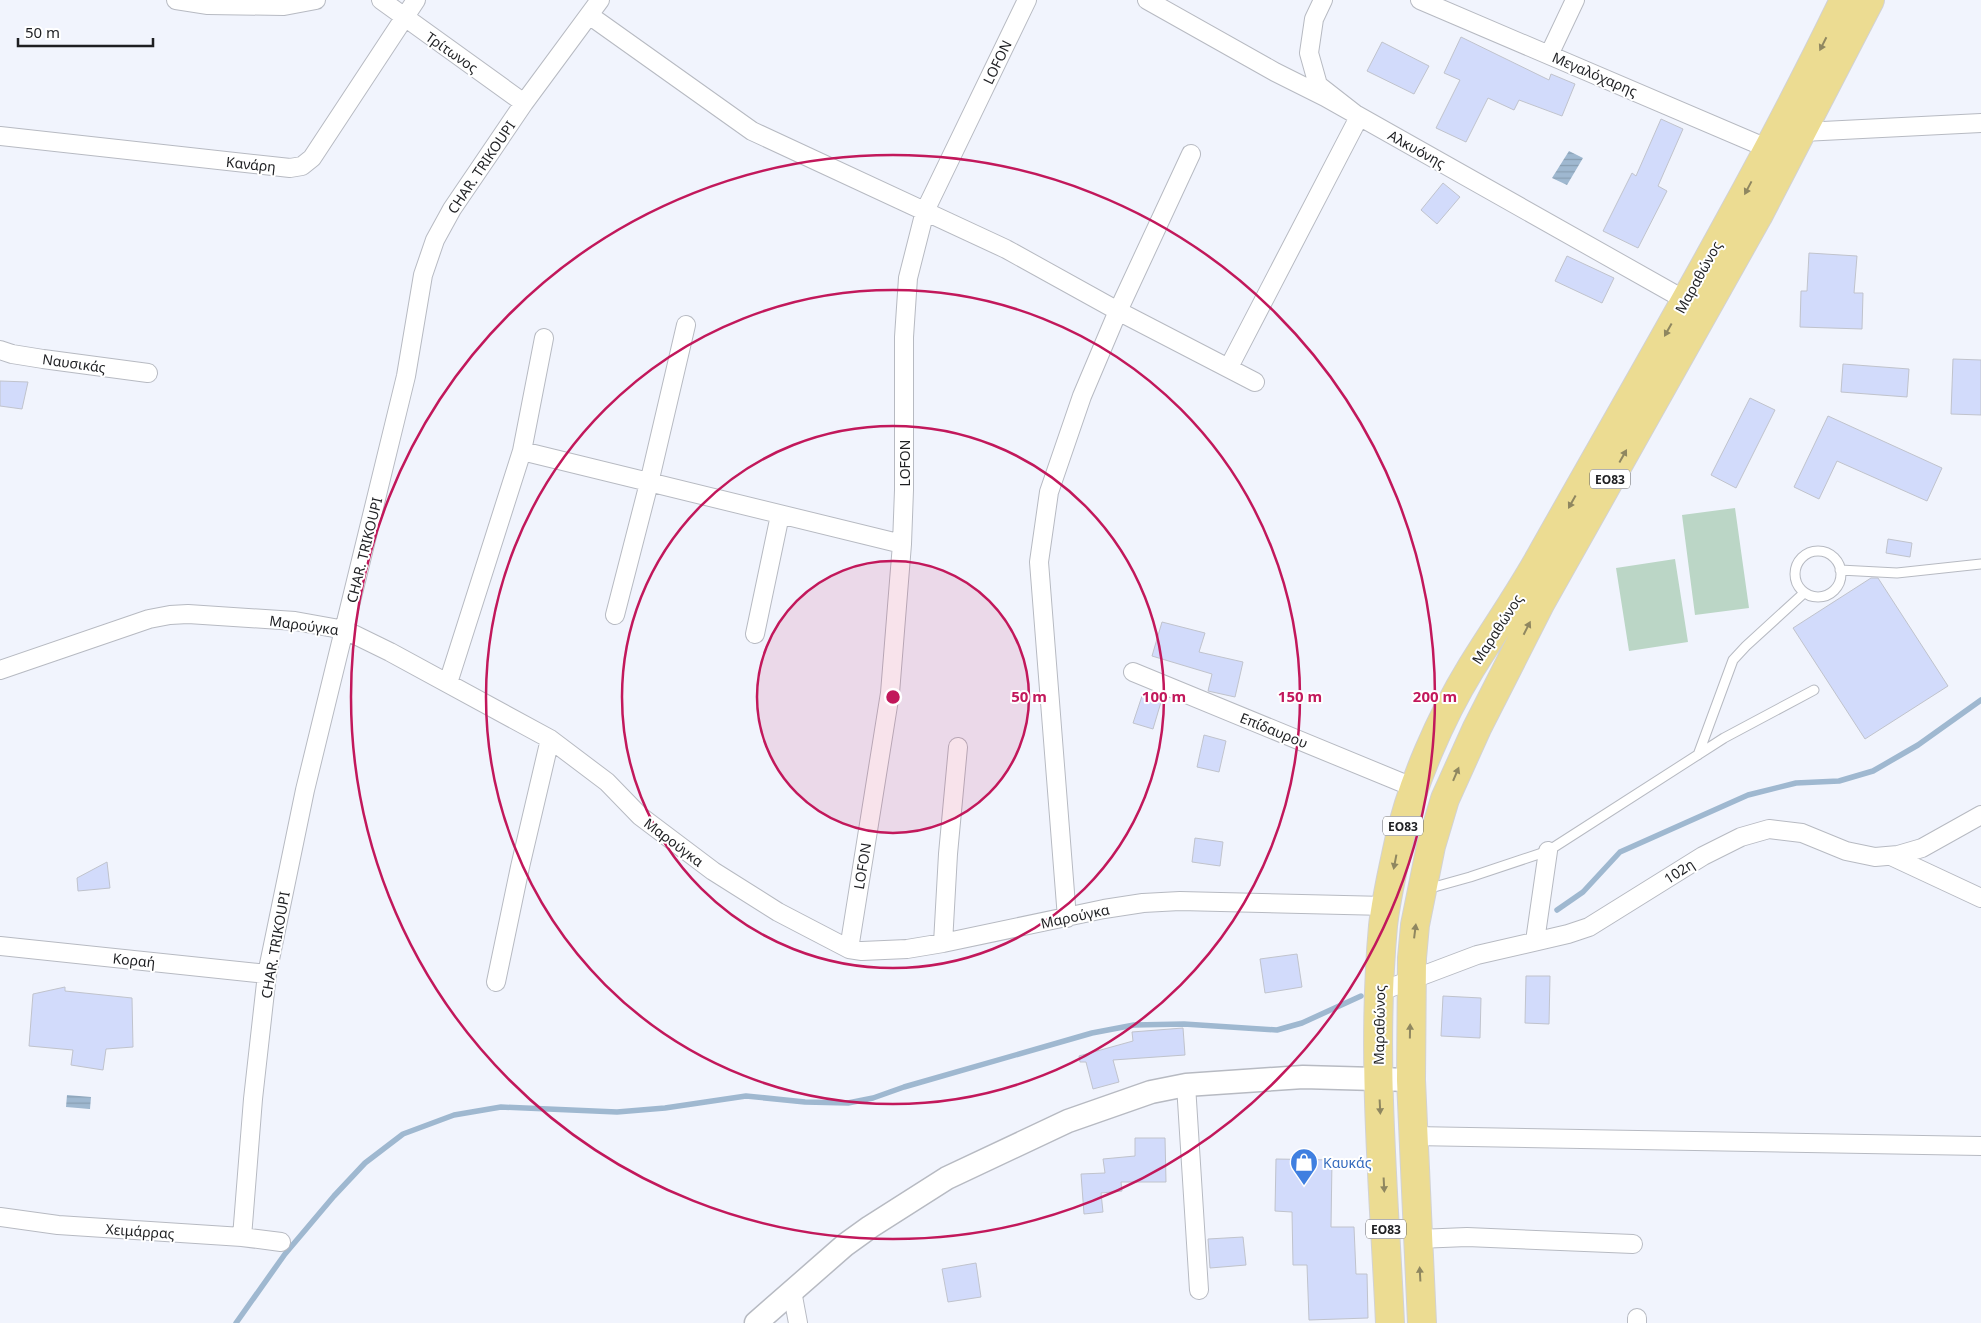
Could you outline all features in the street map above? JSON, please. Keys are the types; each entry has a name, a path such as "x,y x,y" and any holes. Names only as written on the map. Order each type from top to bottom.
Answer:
{"main road":[{"name":"Μαραθώνος","path":"1390,1323 1378,1079 1379,992 1386,906 1399,838 1415,788 1447,714 1470,671 1520,593 1685,300 1769,149 1844,0"},
{"name":"Μαραθώνος","path":"1422,1323 1411,1080 1411,979 1415,925 1431,846 1445,799 1476,728 1540,604 1758,216 1870,0"}],"street":[{"path":"176,0 208,5 284,6 316,0"},
{"name":"Τρίτωνος","path":"381,0 524,103"},
{"name":"Κανάρη","path":"0,136 290,168 302,166 312,158 416,0"},
{"name":"CHAR. TRIKOUPI","path":"242,1238 253,1100 267,974 305,790 406,376 423,275 435,240 452,208 524,103 600,0"},
{"name":"LOFON","path":"849,949 890,693 902,544 904,336 908,278 925,211 1027,0"},
{"name":"Αλκυόνης","path":"1147,0 1685,300"},
{"path":"1229,367 1359,117 1318,85 1309,53 1314,19 1323,0"},
{"name":"Μεγαλόχαρης","path":"1422,0 1769,149"},
{"path":"1549,55 1575,0"},
{"path":"589,15 752,131 1024,258 1118,310 1256,382"},
{"path":"1803,132 1981,123"},
{"path":"1067,918 1039,562 1049,492 1082,396 1118,310 1191,154"},
{"path":"615,615 650,483 686,325"},
{"path":"448,684 522,451 544,338"},
{"name":"Ναυσικάς","path":"0,350 43,359 148,373"},
{"path":"522,451 902,544"},
{"path":"755,634 780,515"},
{"name":"Μαρούγκα","path":"0,670 149,619 170,615 188,614 295,622 345,630 550,739 607,782 640,816 713,871 778,912 849,949 862,951 889,950 944,943 1104,909 1143,903 1180,901 1386,906"},
{"name":"Επίδαυρου","path":"1132,672 1415,788"},
{"path":"496,982 520,867 550,739"},
{"path":"944,943 948,854 958,747"},
{"name":"102η","path":"1379,992 1477,956 1568,934 1589,927 1703,856 1740,837 1769,828 1802,833 1846,851 1875,857 1891,856 1922,848 1981,816"},
{"path":"1535,941 1548,851"},
{"path":"1891,856 1981,898"},
{"name":"Κοραή","path":"0,946 267,974"},
{"path":"756,1323 845,1244 947,1178 1068,1121 1151,1092 1186,1085 1303,1076 1411,1080"},
{"path":"1186,1085 1199,1290"},
{"path":"1413,1136 1981,1146"},
{"name":"Χειμάρρας","path":"0,1217 58,1225 281,1242"},
{"path":"1418,1239 1467,1237 1633,1244"},
{"path":"792,1291 798,1323"}],"lane":[{"path":"1820,551 1827,553 1838,563 1840,570 1838,585 1826,595 1811,596 1804,592 1799,587 1794,573 1800,559 1805,554 1820,551"},
{"path":"1840,570 1897,573 1981,564"},
{"path":"1698,755 1733,660 1804,592"},
{"path":"1422,890 1470,877 1548,851 1724,738 1814,690"}],"green space":[{"path":"1735,508 1749,608 1695,615 1682,515"},
{"path":"1675,559 1688,642 1629,651 1616,568"}],"water":[{"path":"1569,151 1583,158 1567,185 1552,178"},
{"path":"67,1095 91,1097 90,1109 66,1107"}],"building":[{"path":"1461,37 1549,80 1551,74 1575,84 1562,116 1519,100 1514,110 1488,98 1466,142 1436,128 1460,80 1444,73"},
{"path":"1382,42 1429,66 1414,94 1367,71"},
{"path":"1661,119 1683,129 1658,186 1667,191 1638,248 1603,231 1632,173 1636,176"},
{"path":"1443,183 1460,197 1437,224 1421,210"},
{"path":"1809,253 1857,256 1854,293 1863,293 1862,329 1800,327 1801,291 1807,291"},
{"path":"1567,256 1614,278 1602,303 1555,281"},
{"path":"1953,359 1981,360 1981,415 1951,414"},
{"path":"1843,364 1909,369 1907,397 1841,392"},
{"path":"0,381 28,382 22,409 0,406"},
{"path":"1750,398 1775,410 1736,488 1711,475"},
{"path":"1828,416 1942,468 1927,501 1837,461 1819,499 1794,487"},
{"path":"1888,539 1912,543 1910,557 1886,553"},
{"path":"1871,578 1878,578 1948,686 1865,739 1793,628"},
{"path":"1162,622 1205,633 1199,652 1243,662 1235,697 1208,691 1212,674 1152,656"},
{"path":"1142,696 1161,702 1153,729 1133,723"},
{"path":"1204,735 1226,741 1219,772 1197,767"},
{"path":"1195,838 1223,842 1220,866 1192,862"},
{"path":"107,862 110,888 78,891 77,878"},
{"path":"1297,954 1302,987 1265,993 1260,959"},
{"path":"1526,976 1550,976 1549,1024 1525,1023"},
{"path":"65,987 65,991 132,998 133,1047 106,1049 103,1070 71,1065 73,1050 29,1046 33,994"},
{"path":"1443,996 1481,998 1480,1038 1441,1036"},
{"path":"1183,1028 1185,1055 1113,1060 1119,1082 1093,1089 1086,1062 1080,1062 1079,1056 1133,1041 1132,1032"},
{"path":"1135,1138 1165,1138 1166,1182 1121,1182 1122,1191 1101,1193 1103,1212 1084,1214 1081,1174 1105,1173 1103,1159 1135,1156"},
{"path":"1276,1159 1332,1160 1331,1227 1354,1227 1356,1274 1367,1274 1368,1318 1309,1320 1307,1265 1293,1265 1292,1212 1275,1211"},
{"path":"1243,1237 1246,1265 1210,1268 1208,1239"},
{"path":"976,1263 981,1297 948,1302 942,1269"}],"waterway":[{"path":"1557,910 1583,892 1620,852 1748,795 1796,783 1839,781 1873,771 1918,745 1981,700"},
{"path":"236,1323 285,1254 365,1163 403,1134 454,1115 501,1107 617,1112 665,1108 746,1096 805,1102 848,1103 873,1098 904,1087 1092,1033 1134,1025 1184,1024 1277,1030 1302,1023 1361,996"}],"place":[{"name":"Καυκάς","path":"1304,1186"}]}
